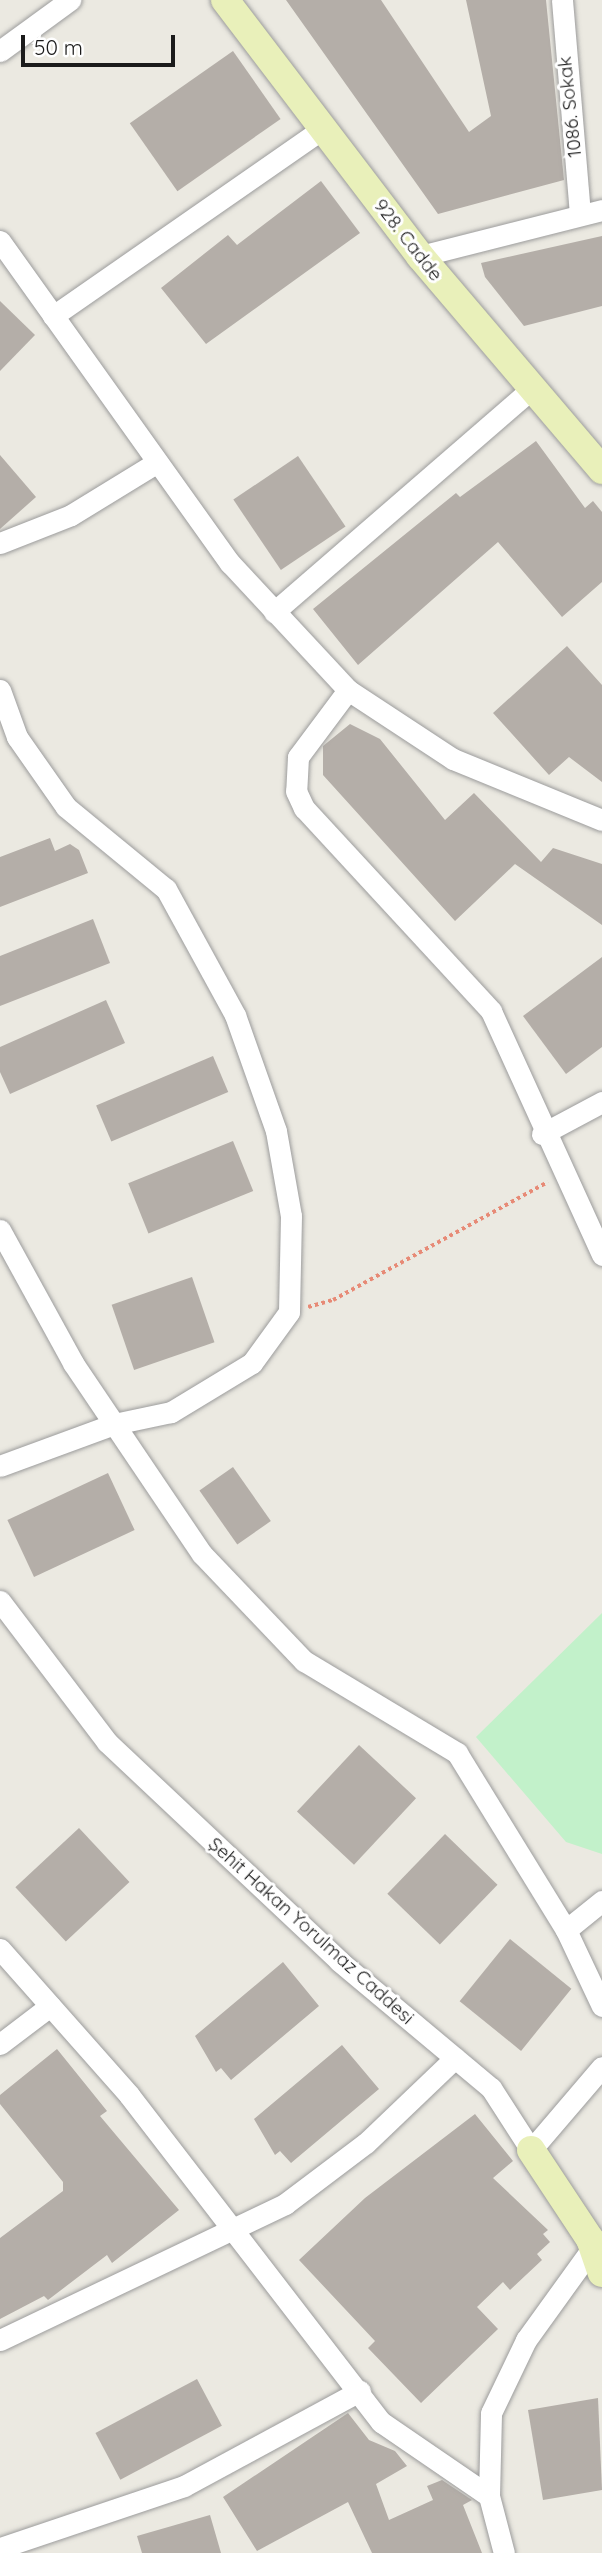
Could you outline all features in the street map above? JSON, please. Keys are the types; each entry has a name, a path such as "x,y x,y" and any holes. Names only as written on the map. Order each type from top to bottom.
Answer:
{"street":[{"path":"0,51 70,0"},
{"name":"928. Cadde","path":"225,0 420,256 530,390 602,470"},
{"name":"1086. Sokak","path":"562,0 580,214"},
{"path":"53,316 322,129"},
{"path":"420,256 602,210"},
{"path":"0,242 156,463 274,612 348,690 453,759 602,820"},
{"path":"274,612 530,390"},
{"path":"0,543 71,515 156,463"},
{"path":"0,690 17,737 66,807 166,889 235,1015 276,1132 291,1216 289,1312 252,1363 171,1412 114,1424 0,1466"},
{"path":"348,690 298,757 296,791 304,808 491,1011 561,1176 602,1255"},
{"path":"542,1134 602,1102"},
{"path":"0,1230 114,1424 202,1554 304,1661 457,1752 566,1930 602,2007"},
{"name":"Şehit Hakan Yorulmaz Caddesi","path":"0,1601 107,1742 339,1961 491,2088 598,2260"},
{"path":"566,1930 602,1901"},
{"path":"0,1950 129,2095 229,2227 360,2391 381,2422 489,2496"},
{"path":"0,2044 50,2006"},
{"path":"0,2340 229,2227 285,2204 336,2166 455,2058"},
{"path":"531,2150 602,2067"},
{"path":"503,2553 489,2496 491,2413 526,2340 598,2260"},
{"path":"0,2548 184,2486 360,2391"}],"path":[{"path":"289,1312 333,1300 435,1239 561,1176"}],"green space":[{"path":"602,1613 602,1854 566,1842 476,1737"}],"building":[{"path":"286,0 381,0 469,132 491,116 466,0 546,0 564,180 438,214"},
{"path":"233,51 281,119 177,191 130,123"},
{"path":"321,181 360,233 206,344 161,288 228,235 237,245"},
{"path":"602,236 602,306 524,326 485,277 481,263"},
{"path":"0,301 35,335 0,371"},
{"path":"536,441 585,508 593,501 602,512 602,582 562,617 498,542 358,665 313,609 456,493 460,497"},
{"path":"0,455 36,497 0,529"},
{"path":"298,456 346,526 281,570 233,500"},
{"path":"567,646 602,685 602,782 569,757 549,775 493,713"},
{"path":"350,724 380,739 445,820 474,793 541,862 553,848 602,864 602,925 515,864 455,921 323,775 323,746"},
{"path":"50,838 55,851 70,844 79,850 88,873 0,907 0,857"},
{"path":"93,919 110,963 0,1006 0,956"},
{"path":"602,957 602,1047 566,1074 523,1016"},
{"path":"106,1000 125,1043 10,1094 0,1072 0,1047"},
{"path":"213,1056 228,1092 111,1142 96,1106"},
{"path":"233,1141 253,1191 148,1233 128,1183"},
{"path":"192,1277 214,1342 134,1370 112,1305"},
{"path":"233,1467 271,1521 237,1545 199,1491"},
{"path":"108,1473 135,1530 34,1577 7,1520"},
{"path":"359,1745 416,1798 354,1865 297,1812"},
{"path":"79,1828 129,1882 66,1941 15,1887"},
{"path":"445,1834 498,1885 440,1944 387,1894"},
{"path":"510,1939 571,1989 521,2051 460,2001"},
{"path":"283,1962 319,2006 231,2080 221,2068 216,2072 195,2036"},
{"path":"342,2045 379,2089 291,2163 280,2151 275,2155 254,2119"},
{"path":"57,2049 107,2111 100,2116 179,2210 112,2263 107,2255 48,2300 44,2296 0,2319 0,2238 63,2191 63,2182 0,2104 0,2095"},
{"path":"475,2114 513,2161 493,2178 548,2230 543,2234 550,2242 537,2254 542,2260 510,2290 503,2282 477,2307 498,2329 421,2403 368,2348 375,2341 299,2260 365,2198"},
{"path":"197,2379 222,2426 120,2480 95,2433"},
{"path":"598,2398 602,2490 543,2500 528,2410"},
{"path":"348,2413 369,2440 395,2451 407,2466 376,2484 389,2520 433,2500 427,2486 442,2480 472,2500 463,2505 482,2553 372,2553 348,2502 257,2551 223,2497"},
{"path":"210,2515 221,2553 142,2553 137,2536"}]}
